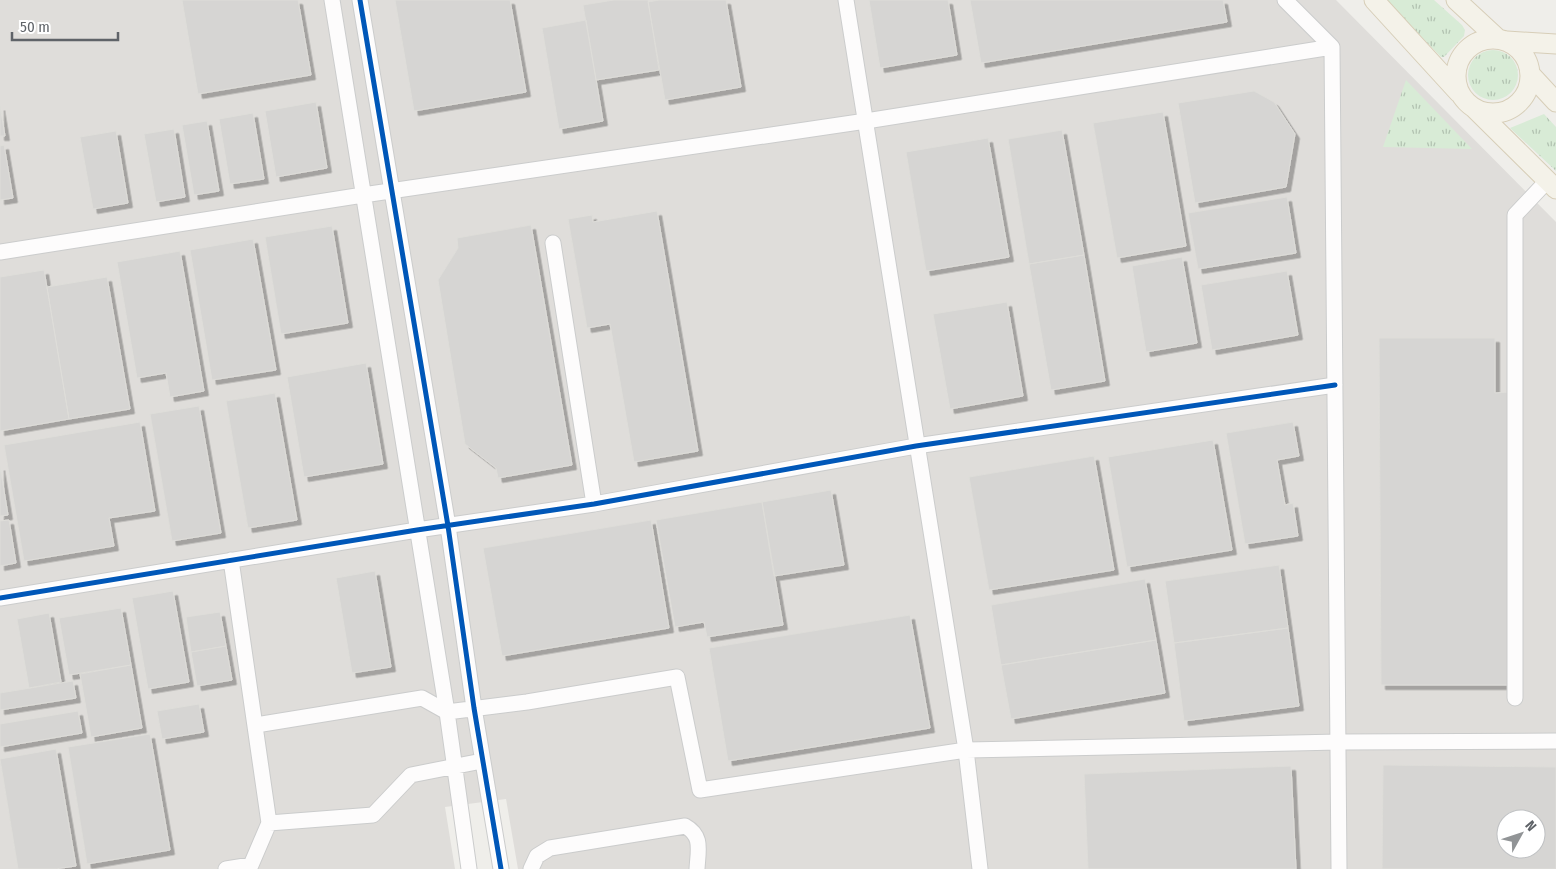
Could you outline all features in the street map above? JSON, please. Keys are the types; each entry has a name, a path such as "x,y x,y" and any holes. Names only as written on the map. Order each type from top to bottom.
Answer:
{"main road":[{"path":"1374,0 1460,94 1552,185"},
{"path":"1456,0 1502,40 1516,46 1528,63 1531,74 1556,102"},
{"path":"1460,94 1456,76 1460,59 1471,45 1479,41 1502,40 1556,44"},
{"path":"1474,108 1491,113 1508,110 1516,106 1527,92 1531,74"},
{"path":"1531,74 1556,85"}],"street":[{"path":"332,0 447,712 469,869"},
{"path":"360,0 448,526 482,761 501,869"},
{"path":"846,0 966,750 980,869"},
{"path":"1285,0 1332,47 1339,869"},
{"path":"0,252 363,194 866,121 1332,47"},
{"path":"1515,698 1515,215 1552,185"},
{"path":"553,244 594,504"},
{"path":"0,598 417,530 594,504 916,446 1336,385"},
{"path":"226,869 251,865 270,823 231,560"},
{"path":"256,724 422,698 447,712 527,702 677,677 700,790 966,750 1339,742 1556,741"},
{"path":"270,823 373,814 411,775 482,761"},
{"path":"531,869 538,856 550,848 684,826 694,831 698,840 697,869"}],"shaded area":[{"path":"0,0 1336,0 1556,222 1556,869 518,869 506,799 445,807 455,869 0,869"}],"green space":[{"path":"1386,0 1434,0 1462,25 1465,30 1464,36 1444,57 1441,57"},
{"path":"1493,50 1503,52 1511,57 1516,65 1518,75 1516,85 1511,93 1503,98 1493,100 1483,98 1475,93 1470,85 1468,75 1470,65 1475,57 1483,52"},
{"path":"1406,80 1472,149 1383,147"},
{"path":"1544,114 1556,127 1556,171 1510,128"}],"building":[{"path":"182,0 298,0 311,75 198,94"},
{"path":"395,0 510,0 526,92 414,111"},
{"path":"614,0 648,0 659,70 596,80 583,5"},
{"path":"659,0 726,0 741,87 665,100 648,2"},
{"path":"869,0 948,0 957,55 880,68"},
{"path":"970,0 1223,0 1227,22 981,63"},
{"path":"586,20 603,121 559,129 542,28"},
{"path":"1254,91 1274,102 1295,134 1286,187 1195,203 1178,103"},
{"path":"316,102 327,168 276,177 265,111"},
{"path":"0,106 5,136 0,136"},
{"path":"1163,112 1186,246 1117,258 1093,123"},
{"path":"253,113 264,179 230,184 219,119"},
{"path":"207,121 219,191 194,195 182,125"},
{"path":"174,129 185,197 156,202 144,134"},
{"path":"1062,130 1084,255 1029,264 1008,139"},
{"path":"116,131 128,203 93,209 80,137"},
{"path":"988,138 1009,257 926,271 906,152"},
{"path":"4,145 13,198 0,200 0,146"},
{"path":"1287,197 1296,253 1198,269 1188,213"},
{"path":"657,211 698,451 634,462 610,324 587,328 568,219 592,215 593,222"},
{"path":"531,225 572,465 498,478 496,468 465,444 438,280 458,248 457,238"},
{"path":"332,226 348,323 281,334 265,237"},
{"path":"253,239 276,370 212,380 190,250"},
{"path":"180,251 204,391 170,397 166,373 137,378 117,262"},
{"path":"1084,255 1105,381 1051,390 1029,264"},
{"path":"1182,257 1197,343 1146,352 1132,266"},
{"path":"44,270 69,419 0,431 0,277"},
{"path":"1287,271 1298,335 1212,350 1201,285"},
{"path":"107,277 130,409 69,419 47,287"},
{"path":"1007,302 1023,396 950,409 933,314"},
{"path":"1379,338 1495,338 1495,393 1510,392 1511,685 1381,685"},
{"path":"366,363 383,464 304,477 287,377"},
{"path":"275,393 297,520 248,528 226,401"},
{"path":"199,406 221,533 172,541 150,414"},
{"path":"140,422 155,511 109,518 114,546 24,561 4,445"},
{"path":"1293,422 1299,456 1277,460 1285,505 1293,503 1298,536 1245,544 1226,433"},
{"path":"1213,440 1232,550 1127,567 1108,457"},
{"path":"1094,456 1114,570 989,590 969,477"},
{"path":"0,466 8,515 0,516"},
{"path":"831,490 844,565 774,576 762,502"},
{"path":"762,502 783,625 707,637 704,622 675,627 656,520"},
{"path":"9,520 16,563 0,566 0,521"},
{"path":"651,520 669,628 502,656 483,548"},
{"path":"1279,565 1288,628 1174,643 1165,581"},
{"path":"375,571 391,667 352,673 336,578"},
{"path":"1145,579 1156,640 1001,665 991,605"},
{"path":"173,591 189,682 148,689 132,598"},
{"path":"121,608 131,665 69,675 59,618"},
{"path":"220,612 226,646 191,652 186,617"},
{"path":"49,613 61,682 29,688 17,619"},
{"path":"910,615 930,728 728,761 709,648"},
{"path":"1288,628 1299,706 1184,721 1174,643"},
{"path":"1156,640 1165,693 1011,719 1001,665"},
{"path":"226,646 232,680 197,686 191,652"},
{"path":"131,665 142,728 91,737 80,674"},
{"path":"73,681 76,698 0,710 0,693"},
{"path":"199,704 204,732 162,739 157,711"},
{"path":"78,711 82,733 0,747 0,724"},
{"path":"150,734 170,850 87,864 68,747"},
{"path":"56,749 76,866 55,869 18,869 0,759"},
{"path":"1383,765 1556,767 1556,869 1382,869"},
{"path":"1291,766 1296,869 1088,869 1084,774"}],"cycle path":[{"path":"360,0 448,526 474,708 501,869"},
{"path":"0,598 417,530 594,504 916,446 1335,385"}]}
